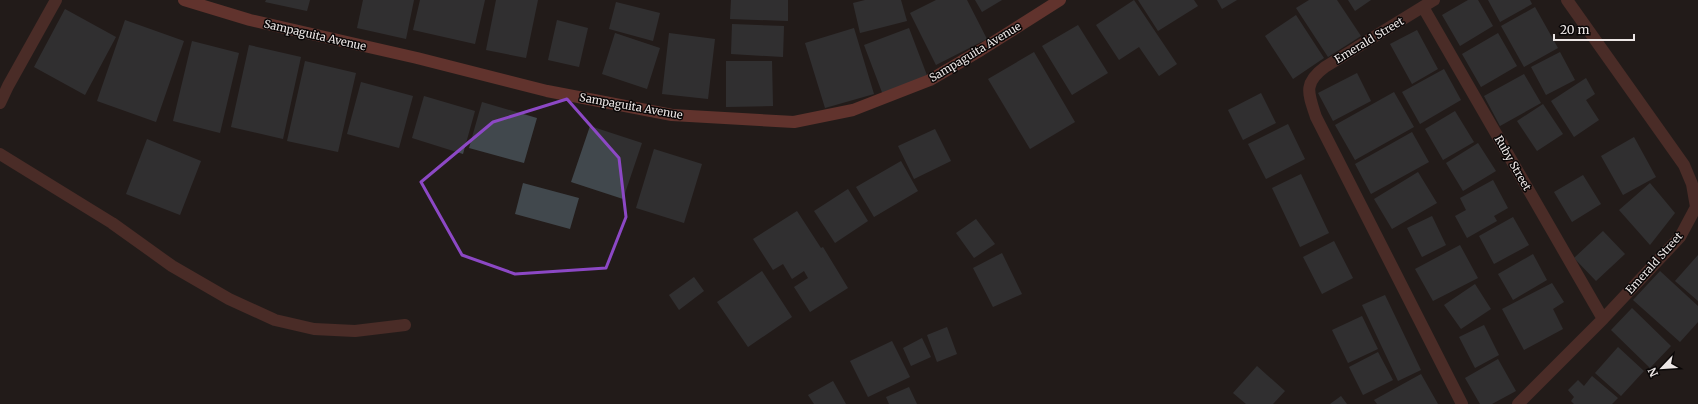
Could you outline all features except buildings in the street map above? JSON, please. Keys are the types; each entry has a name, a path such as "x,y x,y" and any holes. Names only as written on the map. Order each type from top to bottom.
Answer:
{"street":[{"path":"0,103 56,0"},
{"name":"Sampaguita Avenue","path":"184,0 250,20 417,58 555,92 672,115 794,122 853,110 930,80 1060,0"},
{"name":"Emerald Street","path":"1434,0 1325,67 1315,75 1309,86 1311,102 1316,117 1462,404"},
{"name":"Emerald Street","path":"1518,404 1603,319 1680,237 1696,207 1692,184 1684,165 1568,0"},
{"name":"Ruby Street","path":"1424,7 1603,319"},
{"path":"0,154 112,223 178,269 229,299 275,320 314,329 355,331 405,325"}],"highlighted area":[{"path":"567,99 619,158 626,217 606,268 515,274 462,255 421,182 493,122"}]}
